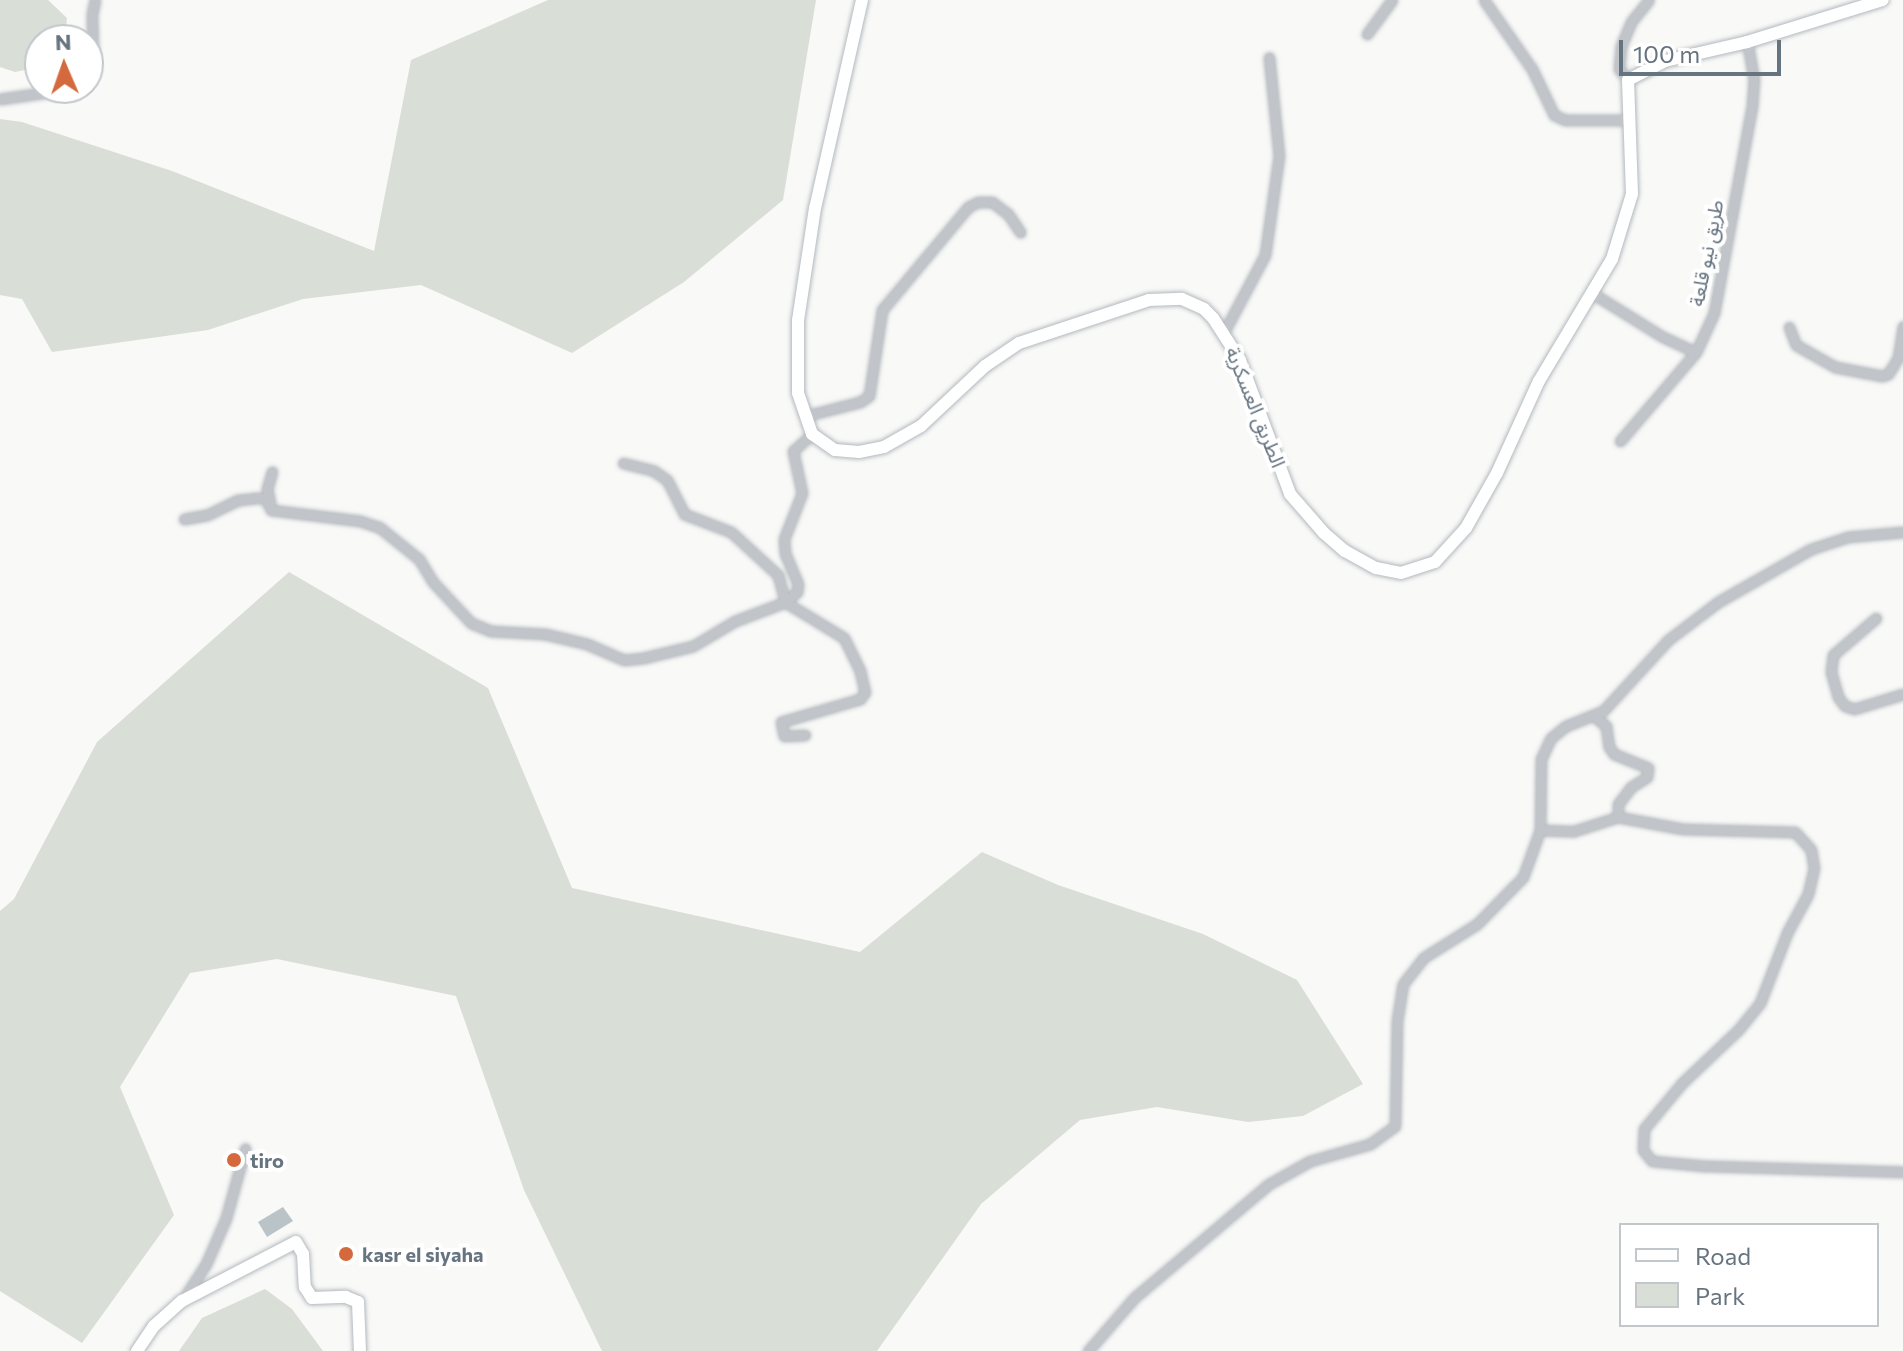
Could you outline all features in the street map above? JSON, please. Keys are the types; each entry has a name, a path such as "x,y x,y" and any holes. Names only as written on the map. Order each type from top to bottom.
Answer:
{"main road":[{"path":"812,434 797,378 798,320 815,208 862,0"},
{"path":"1628,80 1665,61 1747,42 1881,0"},
{"name":"الطريق العسكرية","path":"812,434 835,450 859,452 884,447 914,431 985,366 1019,343 1149,300 1169,298 1195,304 1224,332 1247,376 1290,494 1324,533 1345,551 1385,571 1411,573 1443,556 1476,512 1539,381 1612,259 1630,206 1633,182 1628,80"},
{"path":"137,1351 154,1326 182,1301 296,1242 303,1254 305,1287 312,1298 352,1298 358,1302 360,1351"}],"street":[{"path":"92,24 95,0"},
{"path":"1367,34 1392,0"},
{"path":"1484,0 1532,69 1554,115 1565,120 1629,120"},
{"path":"1628,80 1619,69 1621,46 1631,22 1649,0"},
{"name":"طريق نيو قلعة","path":"1620,441 1696,352 1714,313 1752,106 1754,80 1747,42"},
{"path":"1224,332 1265,255 1279,156 1269,58"},
{"path":"0,99 24,96"},
{"path":"805,416 860,402 869,396 882,310 968,207 978,202 992,202 1008,214 1020,232"},
{"path":"1592,293 1661,336 1696,352"},
{"path":"1789,327 1796,345 1823,361 1853,372 1882,376 1888,374 1898,358 1903,326"},
{"path":"271,510 360,521 379,527 419,559 447,599 471,623 491,631 545,634 587,644 624,660 675,653 735,621 785,602 797,588 784,545 785,533 801,500 802,487 793,451 812,434"},
{"path":"623,463 654,471 667,480 684,514 731,532 778,575 785,602 844,638 860,671 865,692 860,699 781,722 784,736 805,735"},
{"path":"271,510 267,489 272,472"},
{"path":"184,519 207,515 245,498 265,498 271,510"},
{"path":"1088,1351 1134,1298 1269,1184 1310,1161 1370,1144 1395,1126 1397,1021 1403,984 1423,958 1477,924 1515,887 1529,863 1540,830 1538,794 1545,747 1566,726 1594,716 1609,706 1673,634 1718,602 1821,545 1847,537 1903,532"},
{"path":"1876,618 1833,655 1830,666 1833,684 1841,703 1849,708 1886,702 1903,694"},
{"path":"1594,716 1606,726 1609,747 1614,754 1648,768 1647,777 1631,787 1618,804 1618,817"},
{"path":"1540,830 1574,831 1618,817 1683,829 1795,832 1811,850 1814,868 1808,894 1787,933 1760,1003 1644,1129 1643,1150 1652,1161 1705,1166 1903,1172"},
{"path":"182,1301 206,1264 226,1218 245,1149"}],"green space":[{"path":"0,0 48,0 67,18 66,24 24,24 24,70 15,72 0,67"},
{"path":"548,0 816,0 783,200 684,282 572,353 421,285 303,299 208,330 52,352 22,299 0,295 0,119 22,122 172,171 374,251 411,60"},
{"path":"289,572 488,688 572,888 860,952 982,852 1058,885 1203,934 1297,980 1363,1084 1303,1116 1248,1122 1157,1107 1080,1120 981,1204 877,1351 602,1351 524,1190 456,996 277,959 190,973 120,1087 174,1215 82,1343 0,1291 0,911 14,899 97,742"},
{"path":"265,1289 292,1309 323,1351 179,1351 202,1318"}],"shaded area":[{"path":"283,1207 293,1221 267,1237 258,1222"}],"place":[{"name":"tiro","path":"234,1160"},
{"name":"kasr el siyaha","path":"346,1254"}]}
